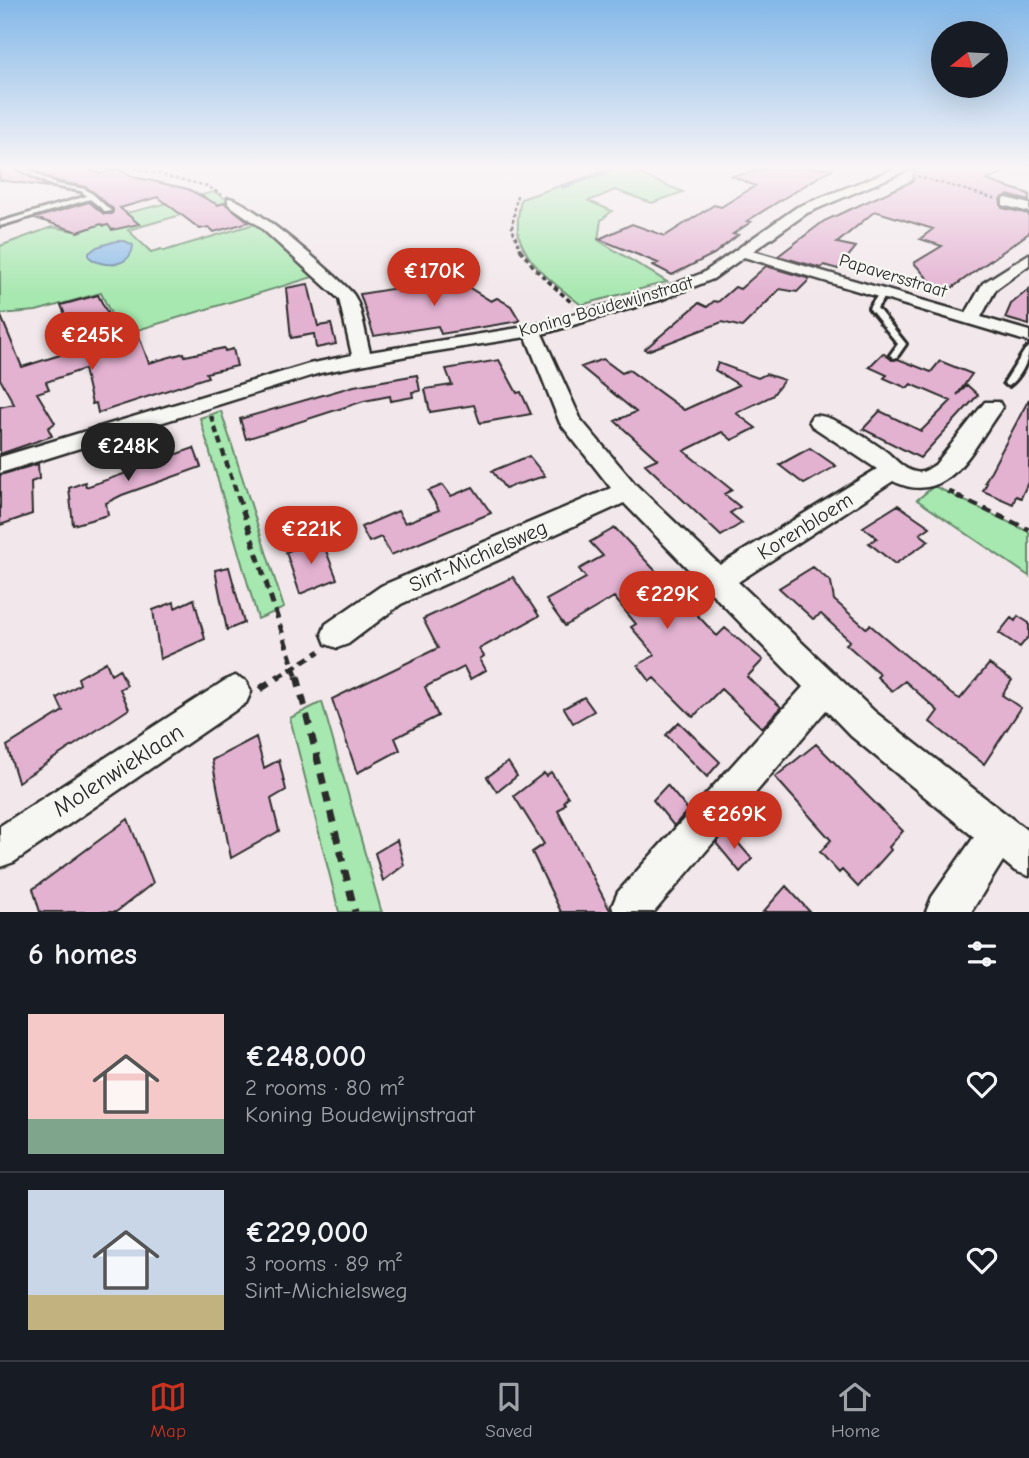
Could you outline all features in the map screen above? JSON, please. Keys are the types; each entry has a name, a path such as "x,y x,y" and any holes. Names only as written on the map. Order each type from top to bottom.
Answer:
{"street":[{"path":"246,211 263,222 347,297 362,358"},
{"name":"Koning Boudewijnstraat","path":"0,465 268,380 362,358 532,331 688,286 745,253 801,211"},
{"name":"Papaversstraat","path":"745,253 1029,337"},
{"path":"971,320 989,286 1029,258"},
{"path":"532,331 571,423 627,491 863,724 1029,857"},
{"path":"820,421 878,457 892,471 913,481 930,480 943,471 992,407"},
{"name":"Korenbloem","path":"717,582 892,471"},
{"name":"Sint-Michielsweg","path":"337,634 391,595 627,491"},
{"path":"632,906 825,687"},
{"name":"Molenwieklaan","path":"0,848 235,692"},
{"path":"947,912 998,834"}],"lane":[{"path":"0,224 43,211"},
{"path":"883,294 873,308 902,344 894,355"},
{"path":"1009,383 1029,350"}],"path":[{"path":"514,211 512,225 515,239 539,274 576,307 564,311"},
{"path":"211,416 295,668 355,912"},
{"path":"930,480 1029,530"},
{"path":"235,692 264,689 314,657 337,634"}],"green space":[{"path":"137,211 196,211 128,230 151,252 161,249 164,251 261,222 316,276 121,335 101,293 36,311 0,314 0,246 52,227 79,232 115,219 114,216"},
{"path":"519,211 611,211 601,220 598,240 667,282 581,305 552,282 526,253 518,231"},
{"path":"221,411 284,608 258,619 200,418"},
{"path":"934,486 1029,532 1029,576 917,500"},
{"path":"322,702 382,912 339,912 290,718"}],"water":[{"path":"116,241 133,245 128,258 122,262 102,263 89,257 89,253 97,247"}],"building":[{"path":"60,211 100,211 104,214 112,214 113,211 123,211 139,224 112,230 108,225 101,224 78,232 35,218"},
{"path":"176,211 235,211 249,222 214,232 209,227 200,229"},
{"path":"705,211 764,211 747,221 751,222 733,234 738,235 714,254 672,275 653,265 658,263 599,239 632,224 665,236"},
{"path":"847,211 1014,211 1029,214 1029,233 942,295 914,263 942,246 920,239 933,229 875,211 837,243 856,247 838,269 824,265 821,268 778,256 824,221"},
{"path":"766,266 810,279 797,292 780,289 742,327 722,322 647,351 645,349 699,303 707,307 714,301 718,302 735,287 740,289"},
{"path":"447,274 491,301 497,298 511,306 520,321 441,334 438,326 374,336 360,294 397,288 399,292"},
{"path":"308,284 318,326 331,324 336,344 316,348 314,334 291,338 286,288"},
{"path":"1029,289 1029,325 1005,318 1011,304"},
{"path":"98,295 114,326 126,322 133,332 137,331 149,363 184,353 185,356 224,348 225,351 233,349 237,366 206,373 208,377 98,413 96,403 92,404 84,369 46,382 49,389 37,393 55,423 48,428 52,436 0,454 0,407 14,404 0,379 0,314 22,367 79,349 61,305"},
{"path":"883,353 892,360 898,359 931,372 940,361 972,374 957,395 967,385 978,395 920,458 863,429 880,411 921,431 951,401 911,384 907,388 884,378 887,375 869,367"},
{"path":"603,359 622,373 629,370 684,410 739,385 715,370 718,363 758,378 766,374 784,380 772,396 736,413 756,428 732,440 722,432 684,451 732,490 724,494 740,507 730,513 742,523 721,536 645,464 657,459 615,421 636,412 581,367"},
{"path":"499,360 517,393 521,392 531,414 480,423 474,405 430,412 425,389 452,385 446,369"},
{"path":"417,375 420,391 412,392 413,397 391,401 390,396 364,401 246,439 240,419 354,386"},
{"path":"1029,399 1029,480 1021,498 1016,496 1013,504 983,491 987,483 985,482"},
{"path":"169,448 171,456 194,448 201,467 122,495 106,503 108,515 73,525 69,488 85,482 86,487 147,466 144,457"},
{"path":"810,448 836,466 804,484 779,465"},
{"path":"529,456 545,476 505,488 492,471"},
{"path":"38,464 39,479 31,482 32,514 0,525 0,475"},
{"path":"443,485 451,496 473,487 491,513 391,555 381,537 369,542 361,527 398,511 405,523 439,510 428,491"},
{"path":"898,505 930,527 920,534 929,541 895,564 869,543 877,538 863,527"},
{"path":"615,528 717,636 725,628 763,660 747,677 781,707 762,728 721,689 693,717 654,678 650,681 638,665 655,655 631,627 636,624 614,597 565,626 546,600 586,578 579,569 603,556 590,542"},
{"path":"321,538 337,579 300,594 286,552"},
{"path":"229,567 244,623 227,630 215,570"},
{"path":"813,567 831,582 834,600 866,628 870,625 951,694 960,699 989,664 1012,680 1002,695 1021,708 984,764 930,722 938,711 905,681 892,691 877,677 880,674 846,644 850,641 821,614 813,619 779,588"},
{"path":"513,577 539,616 479,649 484,656 480,659 486,670 470,679 464,667 425,687 438,716 395,738 400,750 357,773 332,699 438,648 423,619"},
{"path":"194,599 205,639 160,659 153,610 174,602 175,608"},
{"path":"1018,616 1029,623 1029,636 1020,647 999,633 1011,618 1015,621"},
{"path":"106,662 111,674 119,669 127,685 120,689 129,709 18,782 7,746 63,711 57,698 80,684 78,678"},
{"path":"584,697 594,711 573,723 564,708"},
{"path":"679,722 720,762 707,777 666,735"},
{"path":"256,737 264,768 279,760 286,790 271,799 279,831 231,858 212,760"},
{"path":"816,744 903,831 889,847 891,850 858,887 842,870 839,873 820,852 831,840 775,777"},
{"path":"508,762 517,776 497,792 487,777"},
{"path":"551,772 568,797 558,811 611,912 561,912 532,852 544,844 514,796 544,773 546,776"},
{"path":"667,785 688,810 674,826 653,800"},
{"path":"128,819 153,883 116,912 40,912 33,889"},
{"path":"727,830 752,859 740,872 716,843"},
{"path":"397,840 404,865 383,881 375,853"},
{"path":"786,886 810,912 763,912"}]}
